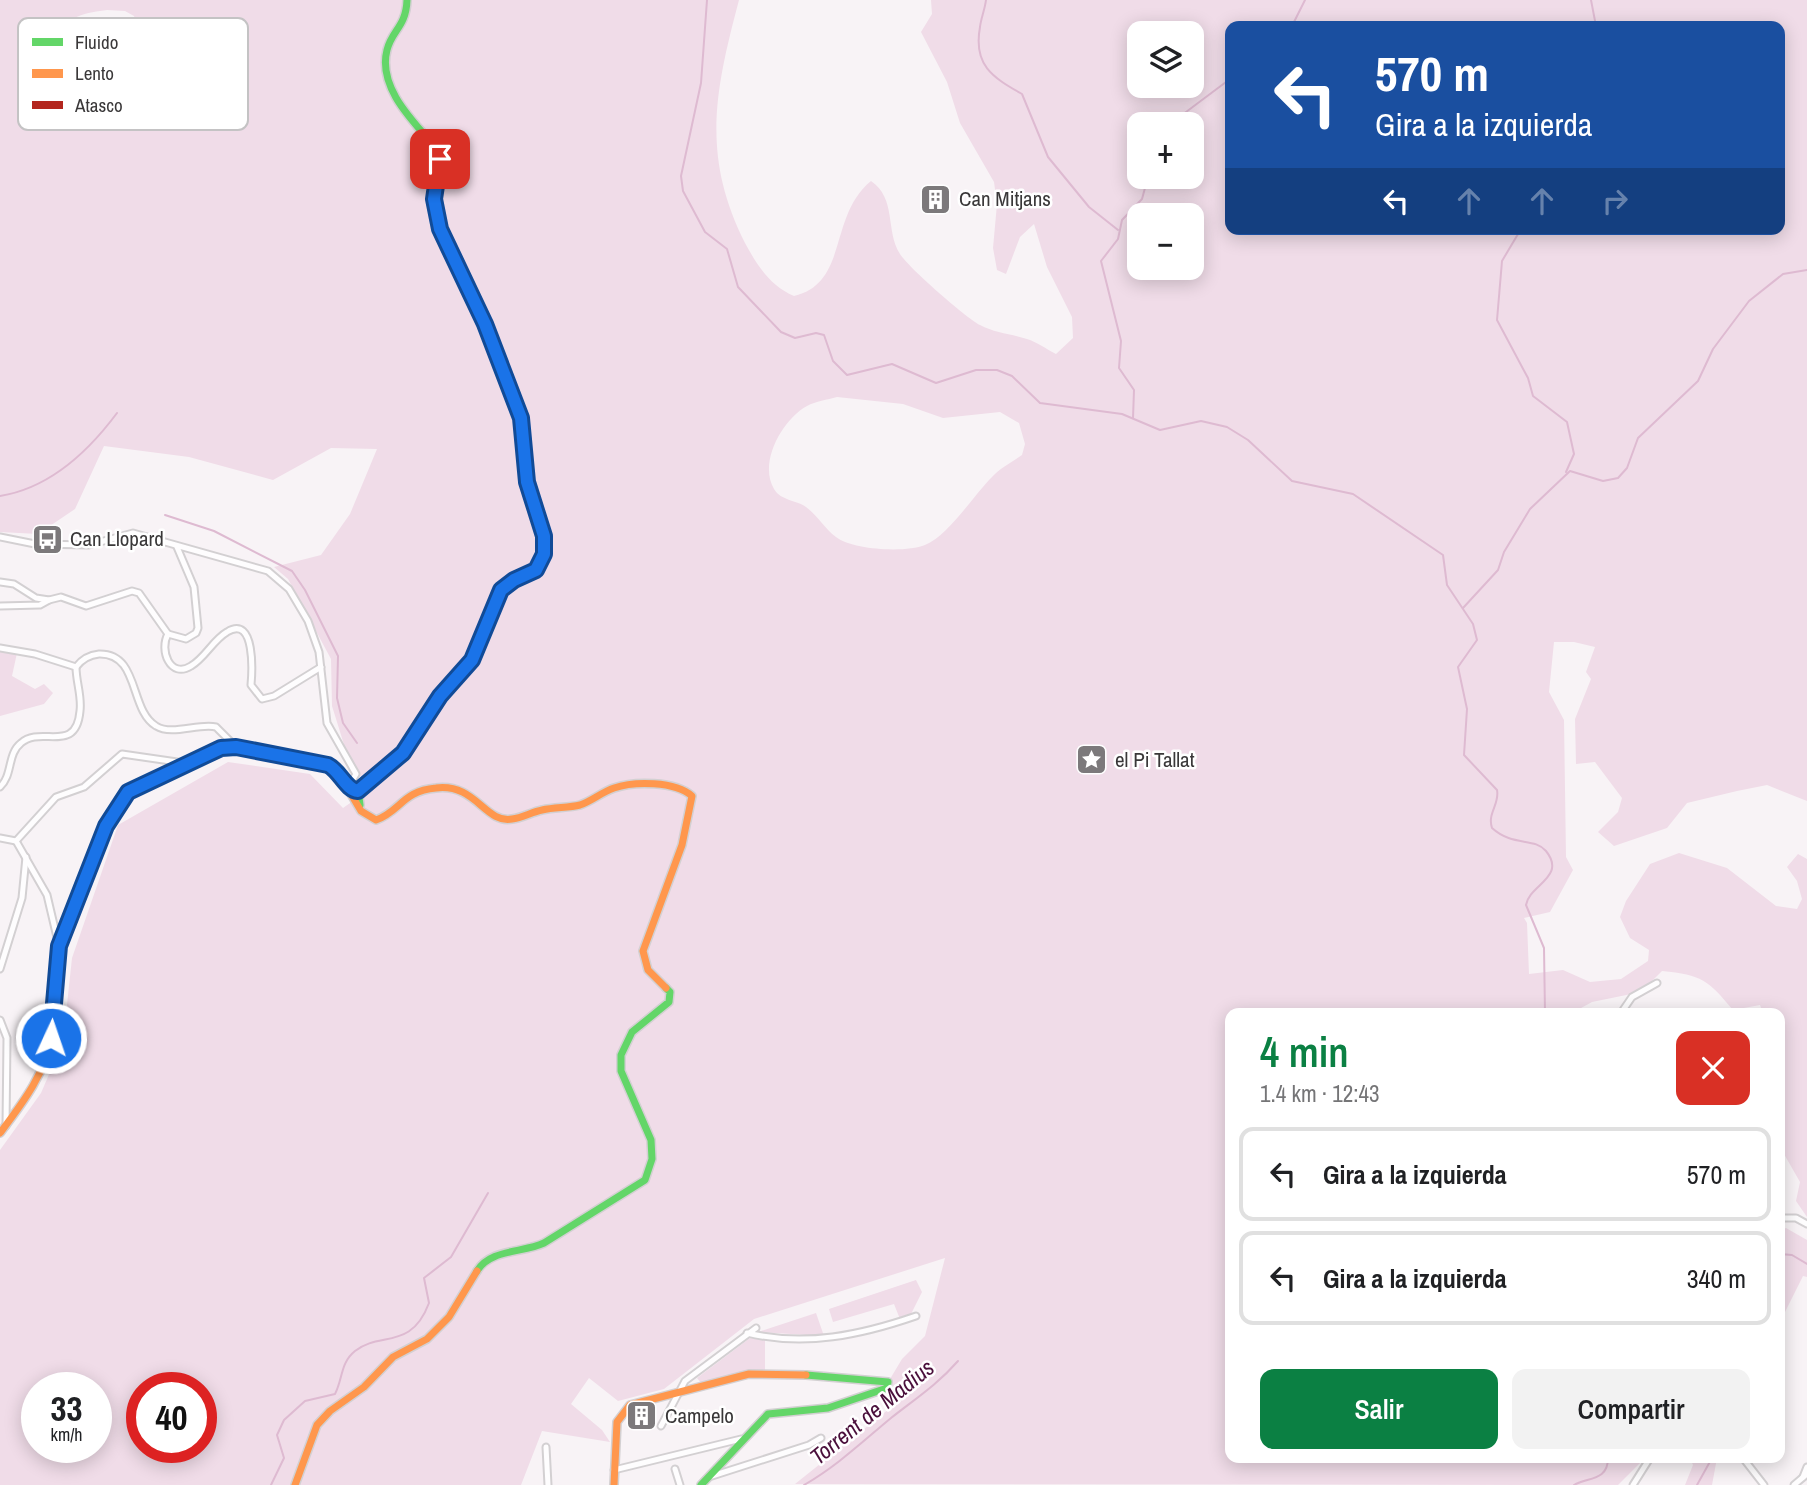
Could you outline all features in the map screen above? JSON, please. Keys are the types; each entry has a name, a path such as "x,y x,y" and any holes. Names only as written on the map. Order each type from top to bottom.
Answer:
{"street":[{"path":"0,537 39,544 55,542 89,545 133,533 268,571 289,589 308,621 321,667 327,723 356,792 403,753 440,696 464,672 501,590 539,567 545,547 527,482 521,418 488,331 440,229 435,210 440,159 438,150 401,106 388,79 387,50 406,18 407,0"},
{"path":"0,606 40,605 61,597 92,606 132,591 139,593 168,634 186,639 196,633 198,628 194,587 177,547"},
{"path":"0,582 14,584 36,598 49,600"},
{"path":"168,634 164,642 164,653 172,666 184,669 191,666 226,632 232,629 244,634 254,655 251,685 262,699 274,696 321,667"},
{"path":"0,648 35,654 76,667"},
{"path":"76,667 94,654 108,654 125,666 149,720 157,727 216,727 236,747"},
{"path":"0,787 8,774 12,753 20,743 28,738 59,738 72,732 78,723 81,707 76,667"},
{"path":"0,1133 27,1097 48,1053 59,946 106,826 124,796 209,751 236,747 323,763 362,788"},
{"path":"16,841 56,797 85,787 122,754 185,763"},
{"path":"352,780 372,777"},
{"path":"295,1485 317,1425 364,1387 393,1357 411,1349 449,1317 481,1264 492,1256 529,1250 544,1243 645,1180 654,1164 654,1143 621,1070 621,1049 634,1030 669,1002 670,992 647,970 643,951 679,850 690,828 695,804 685,790 621,785 582,804 544,809 509,820 498,818 459,788 447,787 411,793 379,820 372,819 361,809 352,780"},
{"path":"361,809 359,797 362,788"},
{"path":"0,838 16,841 47,895 59,946"},
{"path":"0,969 22,898 26,857"},
{"path":"1624,1008 1632,997 1657,983"},
{"path":"0,1020 7,1038 6,1126"},
{"path":"1785,1218 1796,1218 1807,1224"},
{"path":"747,1333 816,1340 855,1334 916,1316"},
{"path":"661,1426 685,1381 756,1328"},
{"path":"614,1485 615,1432 621,1413 631,1405 749,1374 888,1382 887,1388 828,1408 768,1414 702,1482"},
{"path":"702,1482 809,1445 821,1438"},
{"path":"614,1470 741,1439"},
{"path":"546,1447 548,1485"},
{"path":"1633,1485 1647,1463"},
{"path":"1747,1463 1764,1485"},
{"path":"1794,1485 1805,1476 1807,1467"},
{"path":"675,1469 680,1485"}],"shaded area":[{"path":"0,0 739,0 719,94 717,151 731,211 745,243 765,274 778,287 794,296 811,289 823,277 831,263 849,212 858,195 871,181 879,188 888,206 893,235 900,254 925,281 980,325 1031,340 1056,354 1073,338 1072,317 1047,267 1034,224 1020,237 1006,274 997,270 993,248 997,204 994,182 960,123 947,82 921,32 932,14 931,0 1807,0 1807,801 1767,785 1737,791 1687,803 1667,828 1614,846 1598,832 1618,812 1622,798 1595,762 1576,764 1575,719 1591,679 1586,672 1595,647 1574,642 1554,642 1549,692 1564,720 1566,857 1573,870 1550,912 1524,918 1527,923 1529,974 1563,970 1590,982 1621,979 1648,961 1649,950 1630,938 1620,917 1626,901 1650,864 1679,853 1727,868 1776,906 1797,909 1802,899 1797,881 1787,867 1798,854 1807,859 1807,1217 1796,1201 1800,1182 1785,1156 1785,1008 1761,1008 1760,1005 1731,1008 1703,981 1662,971 1641,992 1592,1002 1581,1008 1225,1008 1225,1463 1640,1463 1618,1485 795,1484 889,1409 893,1385 890,1379 902,1359 925,1336 945,1258 754,1319 664,1389 618,1401 589,1378 571,1404 602,1430 610,1442 542,1431 521,1485 0,1485 0,1150 41,1093 63,1042 72,958 118,825 228,762 310,774 343,808 363,794 367,787 346,751 332,706 331,659 288,579 274,567 321,555 350,514 377,449 331,448 273,480 189,457 104,446 75,509 38,534 0,532","holes":["837,397 903,404 943,418 1000,412 1019,423 1025,444 1022,455 995,474 951,525 934,540 925,545 905,549 854,545 836,537 806,507 781,496 774,489 770,478 771,454 789,421 807,406"]},
{"path":"0,651 17,653 12,676 35,689 44,684 53,693 44,704 0,716"},
{"path":"1785,1228 1807,1240 1807,1277 1803,1276 1785,1312"},
{"path":"916,1280 922,1292 911,1314 900,1319 894,1304 833,1322 829,1309"},
{"path":"816,1313 824,1336 758,1332"},
{"path":"750,1338 765,1339 765,1371 701,1383 697,1378"},
{"path":"1692,1463 1716,1463 1712,1485 1685,1485"}],"waterway":[{"path":"707,0 701,83 681,176 683,191 705,232 727,249 738,287 781,332 795,338 816,333 824,335 833,361 847,375 892,364 936,383 976,370 997,370 1012,376 1040,403 1122,414 1160,430 1201,421 1227,427 1248,440 1292,481 1353,494 1443,555 1447,585 1473,624 1477,640 1458,667 1467,709 1464,755 1497,790 1491,818 1492,828 1508,838 1541,847 1551,860 1550,874 1533,892 1526,905 1544,948 1545,1008"},
{"path":"986,0 979,40 982,60 1002,82 1022,94 1048,157 1089,207 1118,230"},
{"path":"1294,21 1305,0"},
{"path":"1591,0 1595,21"},
{"path":"1186,112 1225,83"},
{"path":"1133,418 1134,390 1119,368 1121,341 1101,261 1118,239 1122,220 1142,199 1145,189"},
{"path":"1517,235 1502,261 1497,320 1528,378 1533,396 1567,422 1574,454 1566,472"},
{"path":"1463,608 1498,570 1504,552 1530,509 1570,471 1603,481 1618,478 1627,468 1638,438 1698,381 1713,349 1749,301 1783,274 1807,270"},
{"path":"0,496 18,492 51,477 94,441 117,413"},
{"path":"165,515 214,531 292,571 305,590 338,656 337,698 343,723 357,743"},
{"path":"271,1485 284,1458 277,1435 284,1420 305,1401 335,1394 344,1366 355,1351 365,1345 404,1334 422,1318 429,1303 424,1278 451,1257 488,1193"},
{"path":"1785,1254 1792,1255 1807,1264"},
{"name":"Torrent de Madius","path":"804,1485 849,1453 958,1361"},
{"path":"1574,1485 1601,1475 1607,1463"},
{"path":"1697,1485 1709,1463"}],"traffic: fast":[{"path":"407,0 402,22 387,50 385,64 393,92 400,105 438,150 434,203 439,225 450,251"},
{"path":"360,805 359,797 364,785 403,753 440,696 468,666 501,590 539,567 544,553"},
{"path":"477,1271 498,1255 544,1243 645,1180 652,1159 651,1140 621,1071 621,1055 632,1032 669,1002 670,992 666,988"},
{"path":"701,1485 768,1414 828,1408 887,1388 888,1382 806,1375"}],"traffic: slow":[{"path":"348,789 361,811 376,820 416,793 436,788 461,791 494,816 503,819 580,805 610,790 632,784 665,785 685,791 692,796 682,845 643,951 648,970 666,988"},
{"path":"0,1133 32,1087 49,1049 60,944 86,871 120,802"},
{"path":"295,1485 317,1425 330,1411 364,1387 393,1357 427,1339 449,1317 477,1271"},
{"path":"614,1485 617,1422 630,1405 749,1374 806,1375"}],"traffic: jam":[{"path":"450,251 493,342 521,418 527,482 544,536 544,553"},
{"path":"120,802 124,796 209,751 236,747 328,765 348,789"}],"place":[{"name":"Can Mitjans","path":"936,199"},
{"name":"Can Llopard","path":"47,539"},
{"name":"el Pi Tallat","path":"1092,760"},
{"name":"Campelo","path":"642,1416"}],"route":[{"path":"51,1038 59,946 63,942 106,826 128,792 209,751 236,747 323,763 339,772 350,789 358,791 403,753 440,696 464,672 472,660 501,590 514,580 536,570 542,562 544,536 527,482 521,418 470,289 440,229 435,210 435,186 440,159"}]}
